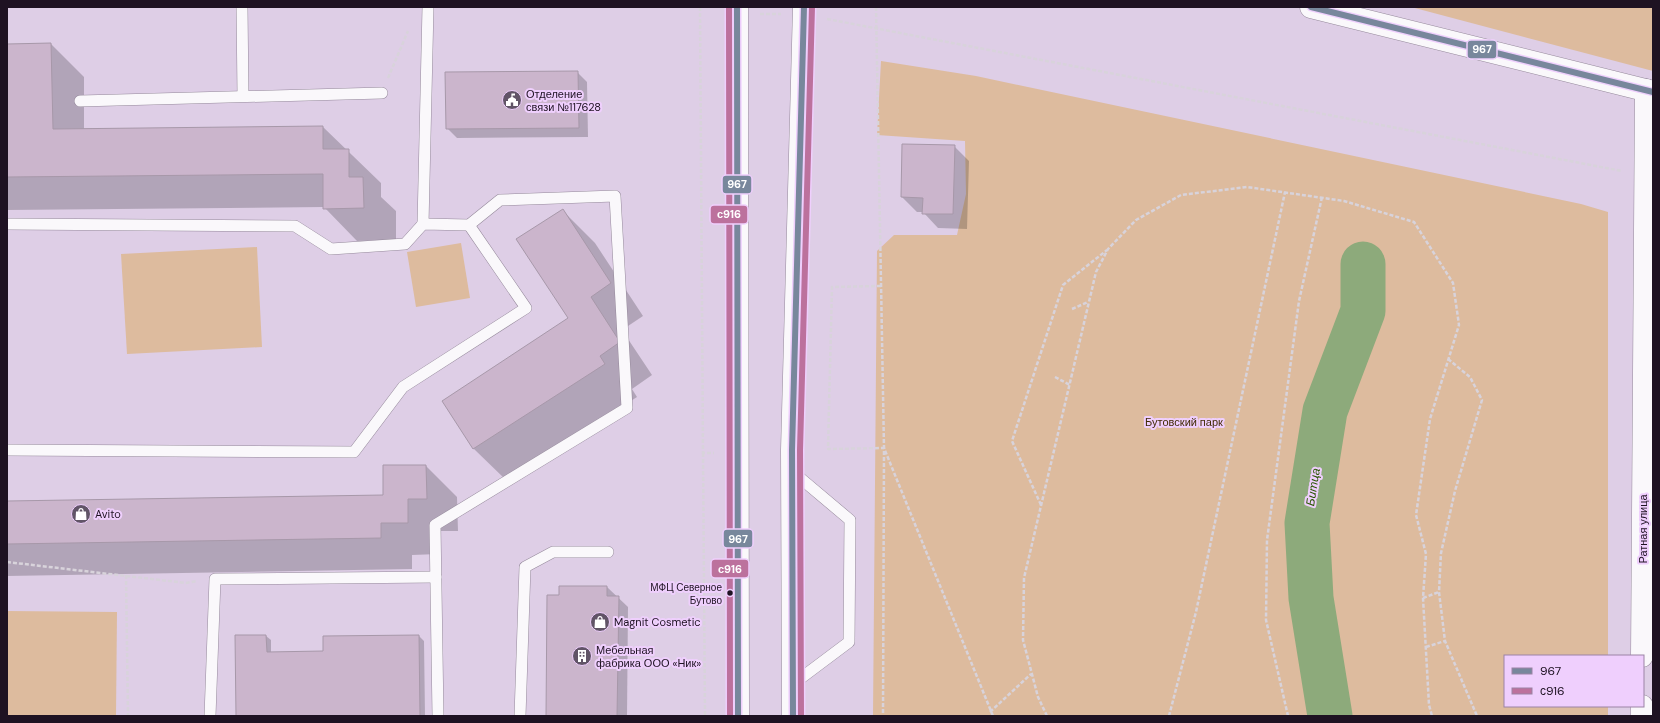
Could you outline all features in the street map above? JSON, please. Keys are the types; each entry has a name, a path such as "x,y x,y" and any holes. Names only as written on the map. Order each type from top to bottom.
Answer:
{"street":[{"path":"1311,7 1649,91"},
{"path":"737,10 739,452 738,716"},
{"path":"793,716 792,472 804,11"},
{"name":"Ратная улица","path":"1642,655 1649,91"}],"lane":[{"path":"242,7 243,96"},
{"path":"7,224 295,226 331,249 405,244 423,224 428,7"},
{"path":"80,101 382,93"},
{"path":"423,224 469,225 500,200 615,196 627,408 435,525 438,716"},
{"path":"7,450 354,452 404,387 526,308 469,225"},
{"path":"792,472 850,520 849,642 793,684"},
{"path":"520,716 524,566 553,552 608,552"},
{"path":"210,716 215,579 436,577"}],"path":[{"path":"700,7 706,716"},
{"path":"876,7 884,448 883,716"},
{"path":"737,10 804,11 877,28 1623,171"},
{"path":"382,93 409,28"},
{"path":"1042,506 1012,441 1063,285 1108,249 1136,220 1181,195 1247,187 1344,201 1414,222 1453,283 1459,325 1430,419 1416,515 1426,554 1423,598 1429,705 1432,716"},
{"path":"1169,716 1196,612 1285,192"},
{"path":"1288,716 1266,620 1266,540 1299,301 1322,197"},
{"path":"1047,716 1031,673 1023,640 1024,578 1096,272 1108,249"},
{"path":"881,286 832,287 828,449 884,448"},
{"path":"1072,309 1089,302"},
{"path":"1448,359 1470,377 1482,400 1455,491 1441,553 1439,592 1445,641 1477,716"},
{"path":"1055,377 1070,385"},
{"path":"884,448 990,712 993,716"},
{"path":"703,453 739,452"},
{"path":"7,562 186,582"},
{"path":"126,575 128,716"},
{"path":"1423,598 1439,592"},
{"path":"1426,647 1445,641"},
{"path":"990,712 1031,673"}],"green space":[{"path":"1411,7 1653,7 1653,71"},
{"name":"Бутовский парк","path":"881,61 976,76 1581,204 1608,212 1608,655 1504,655 1504,707 1608,707 1608,716 873,716 877,251 894,235 957,235 966,194 965,141 877,135"},
{"path":"461,243 470,298 416,307 407,252"},
{"path":"257,247 262,347 127,354 121,254"},
{"path":"7,611 117,612 116,716 7,716"}],"building":[{"path":"51,43 53,129 323,126 323,149 349,149 349,177 363,177 364,208 323,209 323,174 7,177 7,44"},
{"name":"Отделение связи №117628","path":"578,71 579,128 446,129 445,72"},
{"path":"902,144 955,145 953,214 922,214 923,198 901,197"},
{"path":"563,209 611,283 591,297 620,342 600,356 605,364 473,449 442,401 568,318 516,239"},
{"path":"383,465 426,465 427,499 408,499 408,523 381,523 381,538 7,544 7,501 383,495"},
{"name":"Мебельная фабрика ООО «Ник»","path":"559,586 607,586 607,596 619,596 617,716 546,716 547,595 559,595"},
{"path":"235,635 266,635 267,652 323,651 323,636 419,635 420,716 236,716"}],"waterway":[{"name":"Битца","path":"1330,716 1311,598 1307,523 1325,411 1363,311 1363,264"}],"transit line":[{"name":"с916","path":"729,7 730,716"},
{"name":"967","path":"737,7 738,716"},
{"name":"967","path":"793,716 792,450 804,7"},
{"name":"с916","path":"801,716 800,450 812,7"},
{"name":"967","path":"1311,7 1653,92"}],"place":[{"name":"Отделение связи №117628","path":"512,100"},
{"name":"Avito","path":"81,514"},
{"name":"МФЦ Северное Бутово","path":"730,593"},
{"name":"Magnit Cosmetic","path":"600,622"},
{"name":"Мебельная фабрика ООО «Ник»","path":"582,656"}]}
